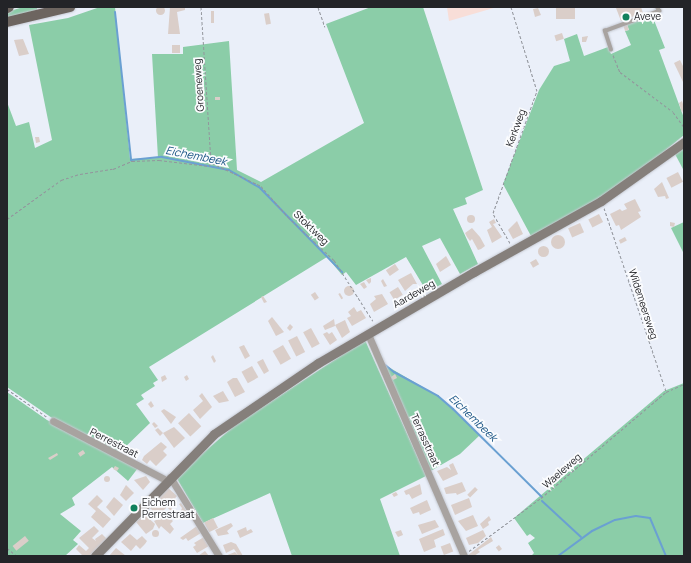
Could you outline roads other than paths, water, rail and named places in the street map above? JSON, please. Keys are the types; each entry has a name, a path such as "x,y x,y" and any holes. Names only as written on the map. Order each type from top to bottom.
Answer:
{"main road":[{"path":"7,22 42,11 70,7"}],"street":[{"name":"Aardeweg","path":"94,556 168,478 214,434 318,363 514,250 601,202 684,142"},
{"name":"Terrasstraat","path":"368,334 462,556"},
{"name":"Perrestraat","path":"53,421 168,478"},
{"path":"168,478 219,556"}],"lane":[{"path":"611,50 605,31 659,11 657,7"}],"waterway":[{"name":"Eichembeek","path":"115,12 131,160 162,157 229,170 259,187 342,272"},
{"name":"Eichembeek","path":"384,364 394,372 438,396 542,497"},
{"name":"Eichembeek","path":"542,501 581,537"},
{"path":"558,556 592,531 615,520 636,516 650,518 666,556"}],"place":[{"name":"Aveve","path":"626,17"},
{"name":"Eichem Perrestraat","path":"134,508"}]}
